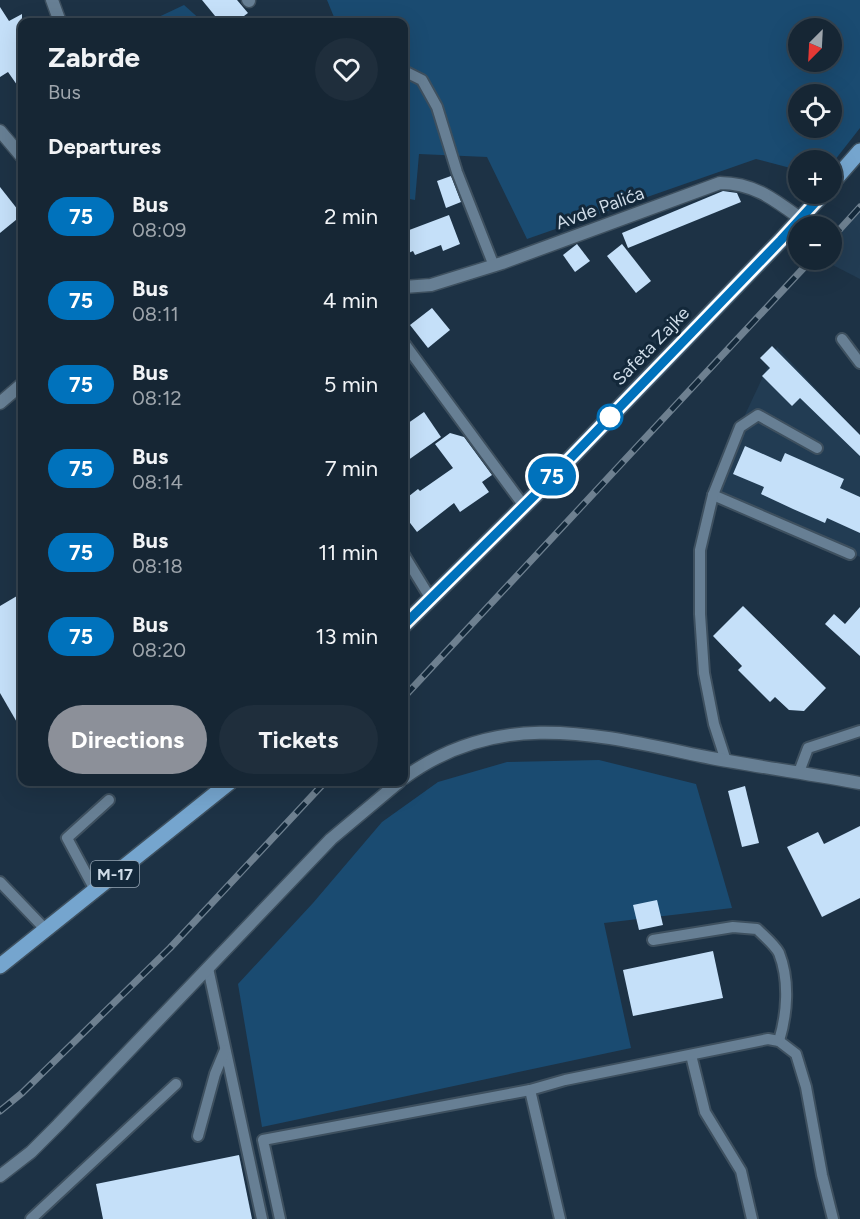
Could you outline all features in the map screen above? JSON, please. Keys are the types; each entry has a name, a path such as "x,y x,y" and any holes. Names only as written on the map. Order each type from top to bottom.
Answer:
{"main road":[{"path":"842,171 860,151"},
{"name":"Safeta Zajke","path":"804,216 814,204"},
{"name":"Safeta Zajke","path":"408,621 524,506 788,232"},
{"name":"M-17","path":"0,966 225,786"}],"street":[{"path":"52,0 59,18"},
{"path":"0,131 18,152"},
{"name":"Avde Palića","path":"408,287 431,285 494,266 720,183 745,185 761,191 797,216"},
{"path":"1,400 18,387"},
{"path":"408,775 441,753 465,744 524,733 574,732 726,761 860,783"},
{"path":"0,1176 31,1152 58,1125 331,839 394,786"}],"lane":[{"path":"408,72 422,80 437,107 457,172 494,266"},
{"path":"842,339 860,363"},
{"path":"408,349 524,506"},
{"path":"726,761 714,724 704,673 700,614 700,550 713,495 740,427 758,415 816,448"},
{"path":"713,495 850,554"},
{"path":"408,562 431,599"},
{"path":"799,772 808,748 860,731"},
{"path":"95,890 67,838 109,800"},
{"path":"0,882 46,930"},
{"path":"653,940 733,927 757,929 778,952 786,990 785,1022 779,1041"},
{"path":"208,968 262,1219"},
{"path":"280,1219 263,1140 530,1090 565,1080 768,1039 779,1041 796,1054 806,1087 822,1175 833,1219"},
{"path":"198,1136 215,1074 225,1050"},
{"path":"691,1055 705,1112 741,1171 752,1219"},
{"path":"31,1219 176,1084"},
{"path":"530,1090 560,1219"}],"shaded area":[{"path":"327,0 860,0 860,128 842,151 788,150 788,167 756,159 527,239 487,157 419,154 415,200 408,199 408,18 334,18"},
{"path":"184,5 199,18 156,18"},
{"path":"860,210 860,279 842,270 842,229"},
{"path":"777,347 860,436 860,557 711,487"},
{"path":"599,760 696,784 732,908 604,923 631,1048 262,1127 238,984 313,903 382,822 438,782 507,762"}],"building":[{"path":"202,0 237,0 248,13 241,18 217,18"},
{"path":"0,7 9,21 22,14 22,18 18,18 18,86 8,72 0,77"},
{"path":"451,176 461,202 446,208 437,181"},
{"path":"0,187 18,210 18,218 0,233"},
{"path":"723,191 737,193 741,202 628,248 622,233"},
{"path":"449,215 460,244 443,251 441,245 415,255 413,251 408,253 408,230"},
{"path":"577,244 590,261 575,272 563,255"},
{"path":"622,244 651,281 636,293 607,256"},
{"path":"432,308 450,330 428,348 410,325"},
{"path":"772,346 860,435 860,456 800,398 792,406 762,376 770,368 760,358"},
{"path":"424,412 441,437 408,460 408,423"},
{"path":"450,433 464,437 492,475 482,482 489,492 460,512 454,503 417,532 408,520 408,497 453,468 435,444"},
{"path":"745,446 781,462 785,453 844,479 840,488 860,497 860,533 827,518 825,523 793,509 761,494 764,487 733,474"},
{"path":"18,595 18,724 0,693 0,606"},
{"path":"743,606 826,688 804,711 789,710 775,697 770,702 738,670 742,666 713,636"},
{"path":"860,607 860,656 825,624 834,614 845,624"},
{"path":"745,786 759,843 742,847 728,791"},
{"path":"860,826 860,898 822,917 787,847 818,832 824,844"},
{"path":"657,900 663,925 639,930 633,905"},
{"path":"713,951 723,998 633,1016 623,970"},
{"path":"239,1155 252,1219 103,1219 96,1184"}],"railway":[{"path":"842,227 860,207"},
{"path":"408,693 802,270"},
{"path":"0,1111 22,1093 170,948 321,786"}],"bus line":[{"name":"75","path":"408,621 536,494 814,204"}]}
